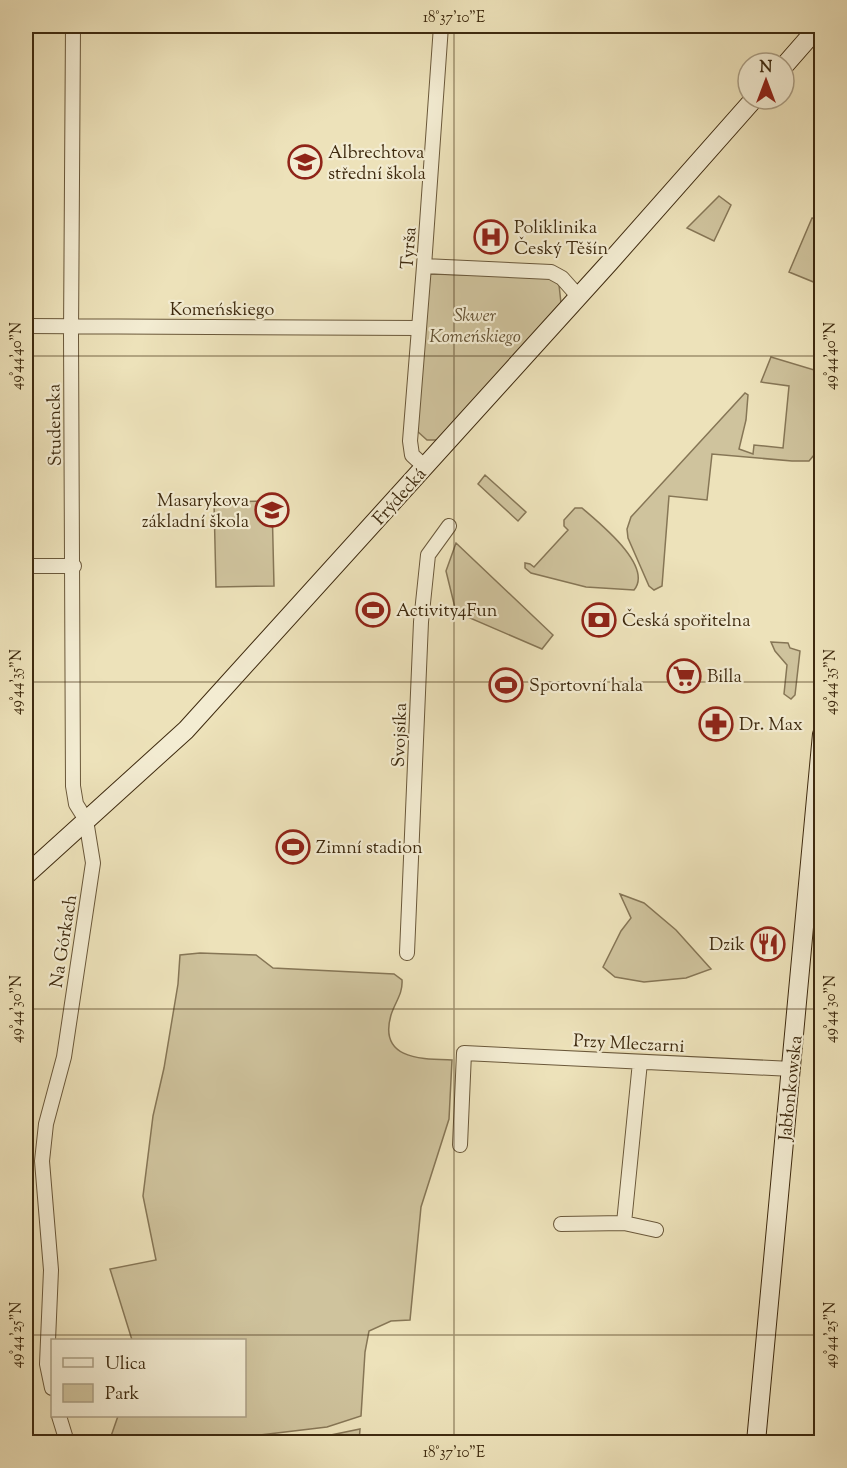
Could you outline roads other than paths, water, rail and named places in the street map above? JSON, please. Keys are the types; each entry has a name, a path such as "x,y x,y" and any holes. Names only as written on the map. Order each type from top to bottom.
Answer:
{"main road":[{"path":"796,52 819,26"},
{"name":"Frýdecká","path":"26,875 186,730 743,111"},
{"name":"Jabłonkowska","path":"756,1443 822,734"}],"street":[{"name":"Studencka","path":"73,26 71,326 74,786 76,804 86,820"},
{"name":"Tyrša","path":"425,467 412,455 410,441 441,26"},
{"path":"424,266 551,272 562,278 578,296"},
{"name":"Komeńskiego","path":"26,326 419,328"},
{"name":"Svojsíka","path":"407,953 421,622 428,555 449,526"},
{"path":"26,566 74,566"},
{"name":"Na Górkach","path":"51,1383 47,1364 51,1270 42,1161 46,1124 64,1058 93,863 86,820"},
{"name":"Przy Mleczarni","path":"460,1145 464,1053 792,1068"},
{"path":"624,1223 640,1062"},
{"path":"561,1224 624,1223 656,1230"},
{"path":"59,1417 67,1443"}],"place":[{"name":"Albrechtova střední škola","path":"305,162"},
{"name":"Poliklinika Český Těšín","path":"491,237"},
{"name":"Masarykova základní škola","path":"272,510"},
{"name":"Activity4Fun","path":"373,610"},
{"name":"Česká spořitelna","path":"599,620"},
{"name":"Billa","path":"684,676"},
{"name":"Sportovní hala","path":"506,685"},
{"name":"Dr. Max","path":"716,724"},
{"name":"Zimní stadion","path":"293,847"},
{"name":"Dzik","path":"768,944"}],"park label":[{"name":"Skwer Komeńskiego","path":"475,325"}]}
